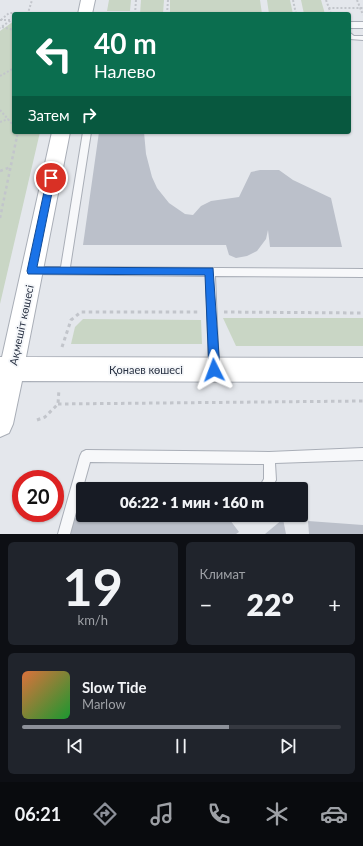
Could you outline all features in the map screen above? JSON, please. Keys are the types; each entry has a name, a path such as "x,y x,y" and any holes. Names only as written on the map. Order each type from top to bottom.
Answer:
{"main road":[{"path":"85,12 88,0"},
{"name":"Ақмешіт көшесі","path":"0,424 6,369 32,271 61,134"},
{"name":"Қонаев көшесі","path":"6,369 363,370"}],"street":[{"path":"351,25 363,25"}],"lane":[{"path":"351,37 352,38 363,38"},
{"path":"65,270 87,134"},
{"path":"32,271 363,272"},
{"path":"210,271 214,370"},
{"path":"64,534 86,456 269,458 363,454"},
{"path":"269,458 270,480 269,482"}],"path":[{"path":"28,12 32,0"},
{"path":"135,12 136,0"},
{"path":"167,12 168,0"},
{"path":"293,0 296,12"},
{"path":"326,0 330,12"},
{"path":"358,0 362,8 363,15"},
{"path":"329,8 362,8"},
{"path":"1,20 9,13 12,13"},
{"path":"1,20 11,20 1,28"},
{"path":"1,28 12,30"},
{"path":"0,76 12,69"},
{"path":"0,110 12,124"},
{"path":"0,122 8,119"},
{"path":"0,218 18,134"},
{"path":"0,171 11,167"},
{"path":"37,420 45,417 58,404 59,389"},
{"path":"58,404 363,401"}],"green space":[{"path":"109,0 131,0 130,11 107,11"},
{"path":"141,0 164,0 163,12 140,12"},
{"path":"170,0 260,0 262,12 170,12"},
{"path":"267,0 290,0 293,12 269,12"},
{"path":"301,0 321,0 324,12 304,12"},
{"path":"12,22 12,134 40,134 0,304 0,31"},
{"path":"223,318 363,318 363,346 236,346"},
{"path":"83,319 201,320 202,344 71,344 75,327"}],"building":[{"path":"99,134 144,134 146,154 152,177 157,188 169,203 185,214 193,215 201,206 211,201 239,197 251,172 260,170 279,170 293,180 331,198 342,247 270,247 268,230 266,239 257,251 247,256 236,258 229,255 226,245 83,245"},
{"path":"76,517 76,522 232,522 239,532 236,534 63,534"},
{"path":"308,521 363,525 363,534 309,534"},
{"path":"279,522 284,522 286,534 265,534"}],"route":[{"path":"51,178 32,271 210,271 214,370"}]}
